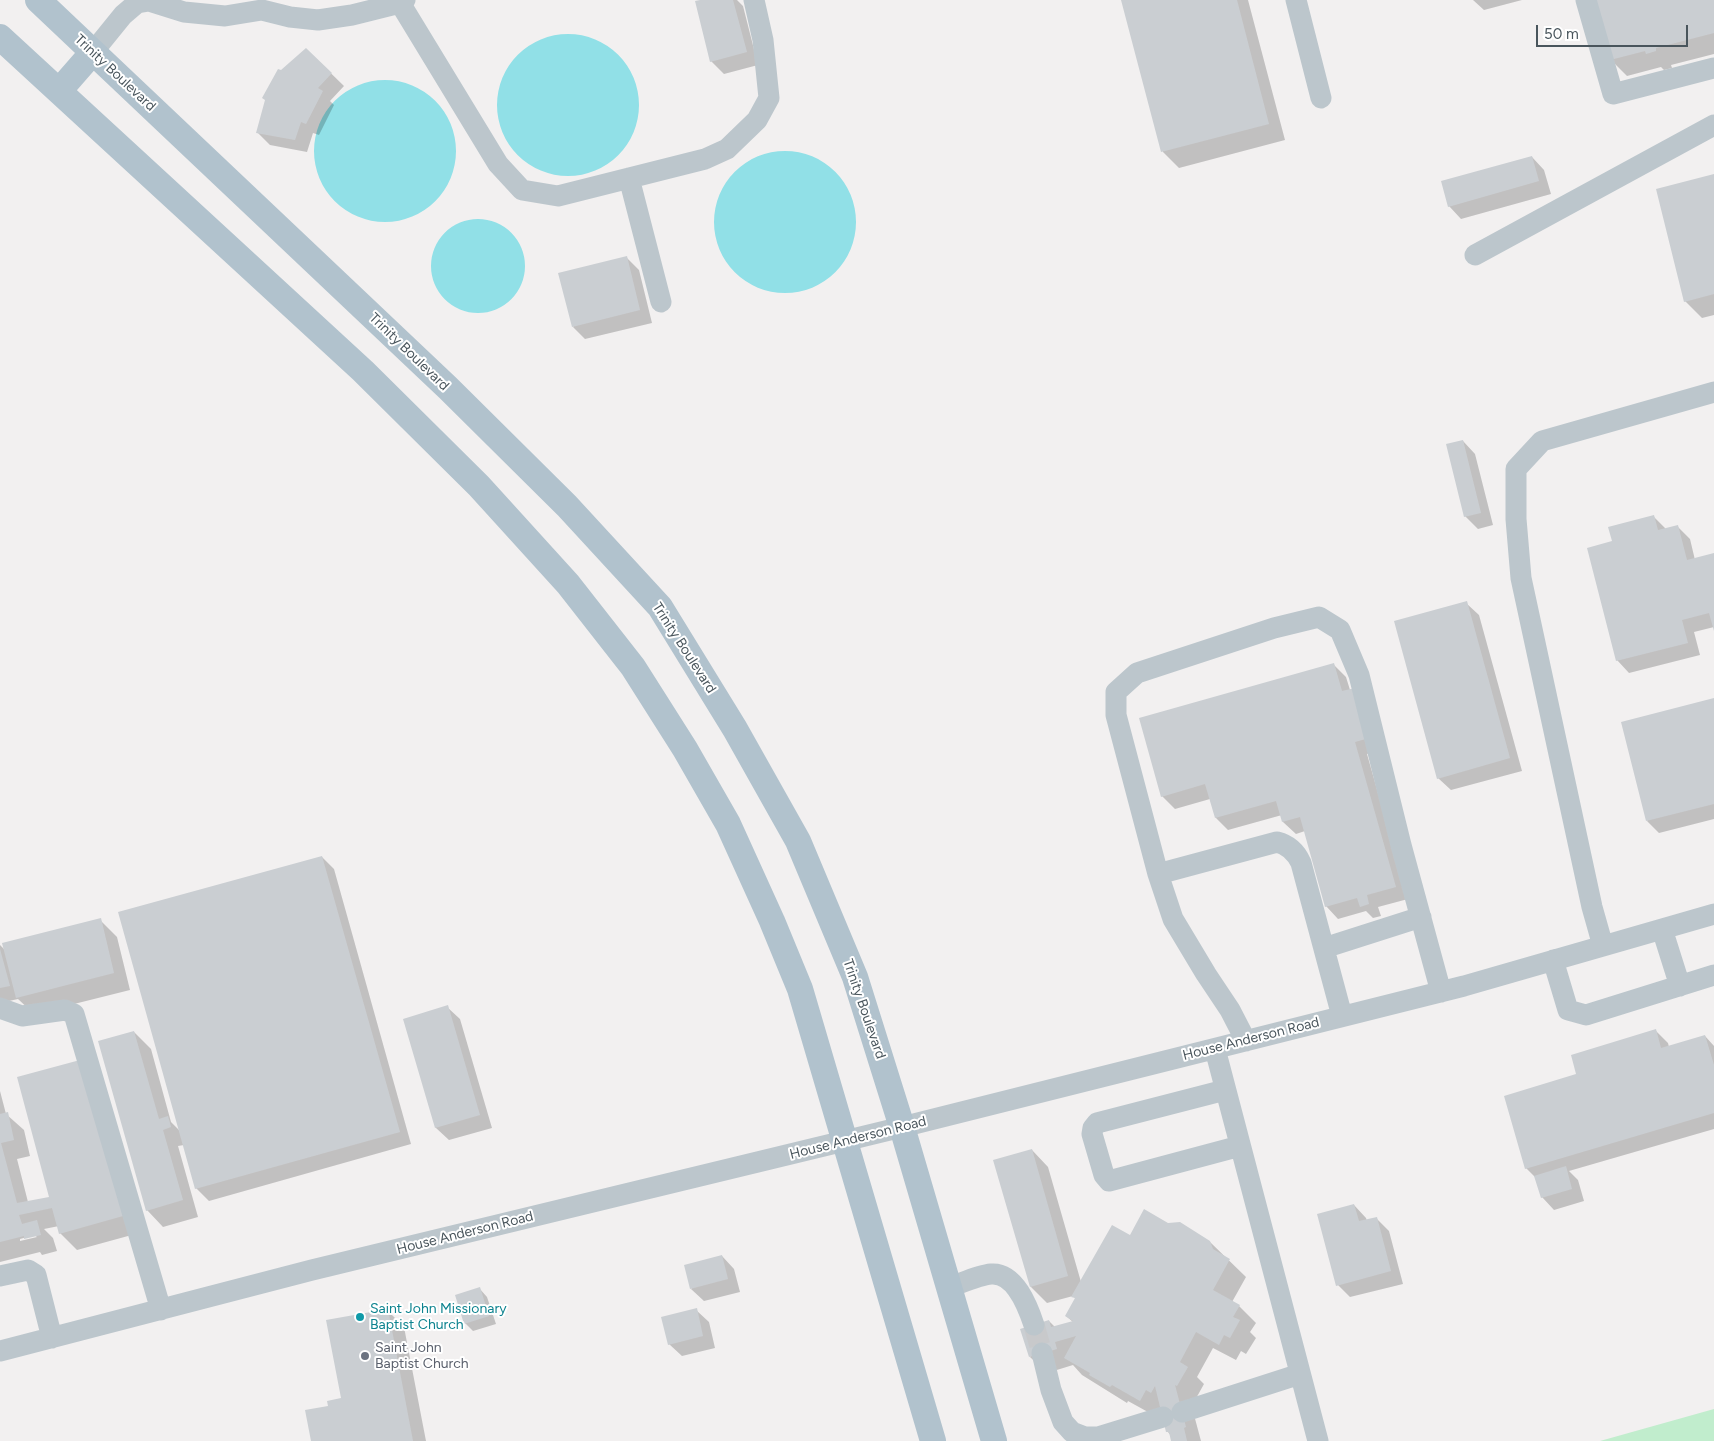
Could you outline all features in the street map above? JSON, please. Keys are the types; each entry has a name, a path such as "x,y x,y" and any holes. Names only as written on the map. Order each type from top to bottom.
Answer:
{"main road":[{"name":"Trinity Boulevard","path":"38,0 476,416 567,506 660,607 735,729 798,841 855,977 950,1287 994,1441"},
{"path":"0,37 363,371 479,486 568,584 633,667 685,750 728,824 772,921 800,989 933,1441"},
{"path":"59,91 93,52"}],"street":[{"path":"93,52 123,15 138,3 149,1 184,12 225,16 262,10 272,6 318,20 352,14 403,1 498,164 522,190 558,196 705,159 726,148 757,120 769,98 763,40 754,0"},
{"path":"1296,0 1321,98"},
{"path":"1586,0 1613,94 1714,68"},
{"path":"1475,255 1714,125"},
{"path":"629,178 661,302"},
{"path":"1603,946 1592,907 1521,578 1516,519 1516,469 1542,441 1714,392"},
{"path":"1246,1041 1230,1010 1173,919 1158,874 1116,715 1116,692 1138,673 1274,628 1320,617 1340,630 1360,675 1441,992"},
{"path":"1158,874 1277,842 1287,844 1298,856 1301,863 1342,1016"},
{"name":"House Anderson Road","path":"0,1351 312,1270 846,1141 1441,992 1714,914"},
{"path":"1324,948 1421,917"},
{"path":"1662,928 1680,986"},
{"path":"1553,960 1568,1010 1586,1015 1714,975"},
{"path":"0,1008 22,1016 65,1010 74,1014 161,1310"},
{"path":"1215,1048 1318,1441"},
{"path":"1226,1090 1097,1123 1093,1128 1092,1134 1104,1176 1109,1180 1240,1146"},
{"path":"0,1276 28,1270 36,1275 52,1338"},
{"path":"950,1287 992,1274 1005,1278 1017,1288 1025,1300 1034,1324"},
{"path":"1042,1353 1050,1390 1063,1422 1072,1432 1085,1437 1098,1437 1300,1374"}],"green space":[{"path":"1714,1409 1714,1441 1600,1441"}],"water":[{"path":"568,34 582,35 595,39 618,55 634,78 638,91 638,119 634,132 618,155 595,171 582,175 568,176 554,175 541,171 518,155 502,132 498,119 497,105 498,91 502,78 518,55 541,39 554,35"},
{"path":"385,80 399,81 412,85 435,101 451,124 455,137 455,165 451,178 435,201 412,217 399,221 385,222 371,221 358,217 335,201 319,178 315,165 314,151 315,137 319,124 335,101 358,85 371,81"},
{"path":"785,151 799,152 812,156 835,172 851,195 855,208 855,236 851,249 835,272 812,288 799,292 785,293 771,292 758,288 735,272 719,249 715,236 714,222 715,208 719,195 735,172 758,156 771,152"},
{"path":"478,219 496,223 511,233 521,248 525,266 521,284 511,299 496,309 478,313 460,309 445,299 435,284 431,266 435,248 445,233 460,223"}],"building":[{"path":"733,0 747,52 710,62 695,1"},
{"path":"1121,0 1237,0 1269,124 1161,152"},
{"path":"1594,0 1714,0 1714,33 1656,48 1656,51 1646,54 1645,51 1610,60"},
{"path":"306,48 332,73 318,88 323,91 306,124 301,122 295,140 256,133 265,100 262,98 278,69 281,70"},
{"path":"1532,156 1539,181 1448,207 1441,181"},
{"path":"1714,174 1714,294 1684,302 1656,189"},
{"path":"627,256 640,310 572,327 558,273"},
{"path":"1463,440 1481,513 1464,517 1446,444"},
{"path":"1654,515 1658,530 1678,525 1687,560 1714,553 1714,631 1709,613 1682,620 1688,643 1616,661 1587,548 1612,541 1608,527"},
{"path":"1467,601 1510,758 1437,779 1394,621"},
{"path":"1334,663 1342,691 1355,688 1369,738 1355,742 1396,887 1367,895 1369,904 1360,907 1357,898 1325,907 1300,817 1282,822 1276,801 1215,818 1205,784 1161,797 1139,718"},
{"path":"1714,698 1714,804 1646,821 1621,722"},
{"path":"322,856 400,1132 195,1189 118,912"},
{"path":"101,918 114,973 16,998 2,943"},
{"path":"0,949 10,986 0,988"},
{"path":"448,1005 480,1115 435,1128 403,1019"},
{"path":"1656,1029 1661,1048 1705,1035 1714,1065 1714,1113 1525,1169 1504,1096 1576,1074 1571,1055"},
{"path":"134,1031 159,1119 168,1116 171,1127 163,1130 183,1200 146,1211 98,1041"},
{"path":"80,1060 123,1216 59,1234 52,1208 19,1215 22,1224 37,1220 41,1235 24,1239 24,1236 0,1242 0,1114 8,1112 14,1140 1,1143 17,1203 49,1197 17,1077"},
{"path":"1032,1149 1068,1276 1030,1287 993,1160"},
{"path":"1566,1166 1572,1189 1541,1198 1534,1176"},
{"path":"1354,1204 1359,1221 1377,1217 1391,1271 1336,1286 1317,1214"},
{"path":"1144,1209 1168,1223 1180,1222 1210,1241 1213,1249 1230,1259 1213,1290 1240,1305 1233,1317 1240,1320 1230,1338 1224,1335 1219,1345 1196,1332 1180,1362 1188,1367 1177,1386 1175,1385 1186,1427 1184,1428 1187,1441 1171,1441 1169,1432 1166,1432 1155,1386 1151,1393 1146,1390 1140,1401 1112,1385 1110,1387 1089,1375 1090,1373 1064,1358 1076,1336 1055,1342 1057,1349 1029,1357 1020,1329 1049,1320 1051,1327 1073,1321 1065,1316 1075,1298 1071,1297 1112,1225 1130,1235"},
{"path":"722,1255 728,1279 690,1289 684,1265"},
{"path":"480,1287 489,1316 464,1324 455,1295"},
{"path":"697,1308 703,1336 668,1345 661,1317"},
{"name":"Saint John Baptist Church","path":"388,1309 413,1441 311,1441 305,1410 328,1406 327,1401 341,1398 326,1320"}],"tunnel":[{"path":"1034,1325 1042,1353"}],"place":[{"name":"Saint John Missionary Baptist Church","path":"360,1317"},
{"name":"Saint John Baptist Church","path":"365,1356"}]}
